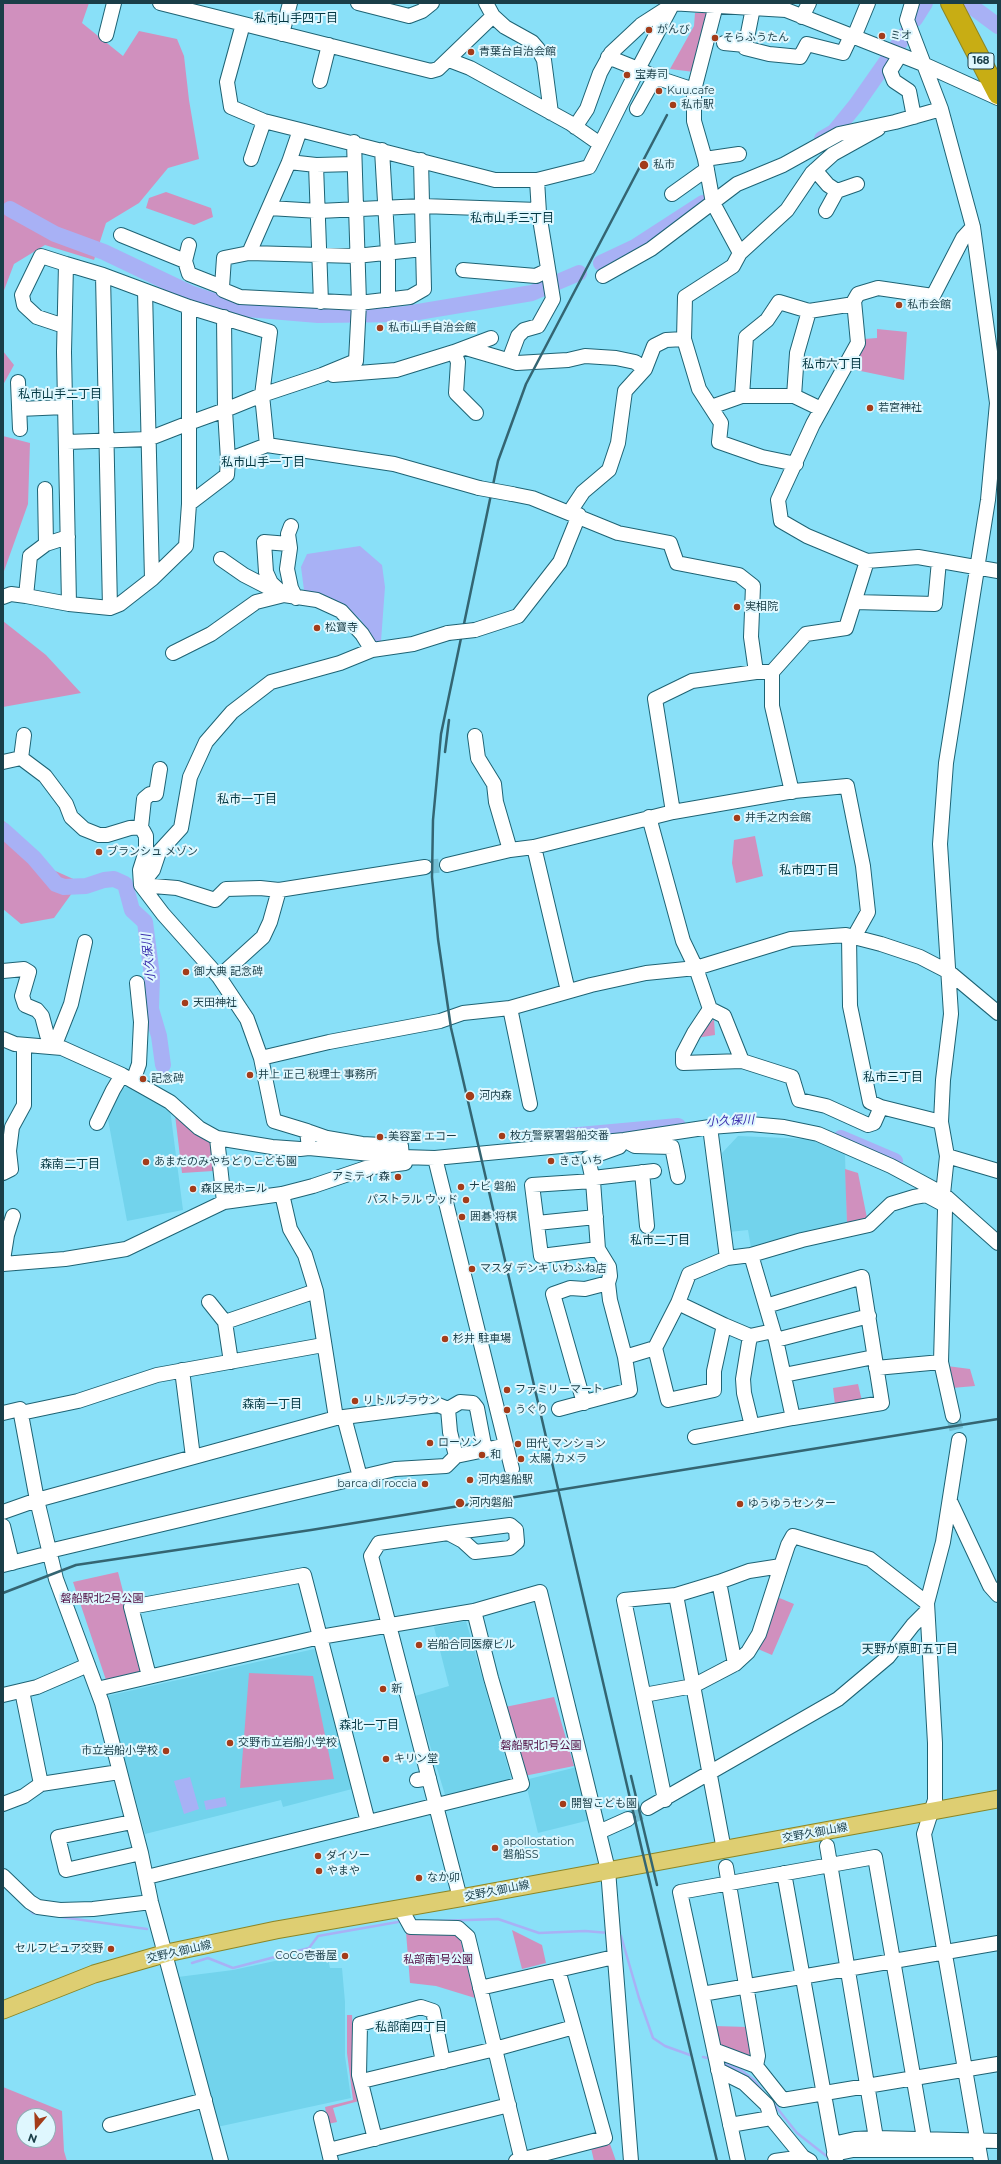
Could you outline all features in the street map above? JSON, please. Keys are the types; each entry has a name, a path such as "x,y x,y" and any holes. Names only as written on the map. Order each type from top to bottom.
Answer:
{"highway":[{"name":"168","path":"951,3 962,28 998,94"}],"main road":[{"name":"交野久御山線","path":"3,2010 94,1974 167,1953 276,1930 930,1812 998,1803"}],"street":[{"path":"106,35 114,3"},
{"path":"282,34 290,3"},
{"path":"358,3 409,16 422,11 432,3"},
{"path":"486,3 493,16 514,33 532,42 538,48 544,60 551,113"},
{"path":"802,16 809,3"},
{"path":"753,8 745,48 769,54 800,57 807,44 843,53 868,3"},
{"path":"912,3 907,20 941,109 973,227 997,403 988,500 946,762 940,844 951,1014 942,1080 941,1122 947,1156 944,1200 941,1362 953,1416"},
{"path":"165,4 431,70 438,69 449,60 493,16"},
{"path":"243,24 227,82 231,107 264,121 354,142 495,180 537,180 589,167 671,4"},
{"path":"576,127 587,109 600,73 608,57 641,25 671,4 753,8 787,6 802,16 895,54 924,64 998,98"},
{"path":"706,5 694,90 694,121 706,164 712,199 740,253"},
{"path":"724,43 746,45"},
{"path":"320,81 329,45"},
{"path":"895,54 890,71 894,81 909,91 914,117"},
{"path":"608,57 654,77 694,90"},
{"path":"449,60 470,68 551,113 576,127 600,144"},
{"path":"638,109 654,77"},
{"path":"603,276 650,250 712,199 738,184 783,165 839,134 914,117 941,109"},
{"path":"251,159 264,121"},
{"path":"796,464 762,457 719,442 721,423 699,389 684,339 685,297 733,266 740,253 787,210 815,170 833,154 888,122"},
{"path":"249,253 289,162 300,130"},
{"path":"66,442 148,439 262,395 322,376 356,361 359,303 356,256 354,142"},
{"path":"382,150 388,252 388,300"},
{"path":"672,194 706,164 739,154"},
{"path":"189,245 185,261 189,274 222,287 240,297 359,303 410,297 424,289 421,160"},
{"path":"289,162 316,165 354,164"},
{"path":"316,165 319,211 321,302"},
{"path":"815,170 828,185 837,191"},
{"path":"509,360 518,336 524,330 538,326 553,299 538,210 537,180"},
{"path":"826,211 837,191 857,184"},
{"path":"269,208 319,211 422,206 538,210"},
{"path":"973,227 963,238 933,296 878,288 858,294 854,304 858,343 821,408 778,500 781,522 808,536 867,561 918,557 998,571"},
{"path":"121,235 185,261"},
{"path":"222,287 224,258 249,253 356,256 423,249"},
{"path":"64,326 37,317 24,305 22,295 41,256 103,274 189,307 270,332 262,395 267,445"},
{"path":"66,264 64,326 69,604"},
{"path":"463,270 536,276 548,271"},
{"path":"103,274 105,441 110,608"},
{"path":"145,291 152,579"},
{"path":"742,396 746,337 768,320 779,302 809,311 854,304"},
{"path":"3,597 11,594 69,604 110,608 120,604 152,579 186,546 189,504 189,307"},
{"path":"794,396 797,353 809,311"},
{"path":"189,504 227,475 228,460 225,410 224,317"},
{"path":"322,376 396,370 460,350 491,338"},
{"path":"141,885 153,870 159,852 181,828 190,777 206,742 232,712 271,682 340,664 372,650 413,644 448,633 475,630 518,616 560,562 574,514 583,492 609,470 618,443 625,391 645,369 654,346 666,340 684,339"},
{"path":"460,350 509,360 530,362 568,360 586,356 616,358 635,362 645,369"},
{"path":"460,350 456,393 476,413"},
{"path":"18,382 20,429"},
{"path":"711,407 742,396 794,396 821,408"},
{"path":"19,409 65,406"},
{"path":"228,460 267,445 394,464 479,488 532,498 618,533 670,543 677,563 739,575 753,586 751,638 756,672"},
{"path":"45,489 46,544"},
{"path":"288,596 291,588 287,569 289,544 288,534 291,526"},
{"path":"26,596 30,556 46,544 68,537"},
{"path":"288,596 271,582 266,572 264,542 289,544"},
{"path":"221,559 265,587 288,596 317,600 341,611 362,634 372,650"},
{"path":"792,792 772,706 772,672 806,634 846,628 867,561"},
{"path":"854,602 936,604 939,561"},
{"path":"173,653 211,634 256,602 288,596"},
{"path":"673,812 655,699 692,681 756,672 772,672"},
{"path":"21,758 24,735"},
{"path":"475,736 478,758 494,784 496,802 510,850"},
{"path":"3,762 21,758 45,776 66,804 71,817 84,829 99,835 141,827"},
{"path":"160,770 156,794 150,794 144,799 141,827 146,836 146,850 140,870 141,885 162,914 219,977 247,1019 261,1058 274,1121 327,1138 362,1144 401,1146 402,1157"},
{"path":"447,864 510,850 534,847 673,812 792,792 847,786 863,866 868,912 851,937 850,1006 870,1102 881,1107 941,1122"},
{"path":"649,817 684,941 696,968 710,1009 724,1016 742,1061"},
{"path":"534,847 568,991"},
{"path":"141,885 176,888 215,900 226,889 260,888 279,890 424,867"},
{"path":"219,977 263,937 270,922 279,890"},
{"path":"261,1058 329,1042 440,1021 463,1013 510,1008 568,991 646,973 696,968 791,939 851,937 882,944 920,957 949,972 998,1013"},
{"path":"54,1047 71,1004 86,942"},
{"path":"3,971 24,968 29,972 22,996 25,1005 37,1010 42,1016 47,1035 54,1047"},
{"path":"97,1123 113,1090 128,1078 139,1064 141,1022 137,983"},
{"path":"510,1008 530,1104"},
{"path":"710,1009 694,1033 684,1054 683,1063 742,1061 792,1077 799,1100 826,1106 868,1125 874,1122 881,1107"},
{"path":"3,1038 24,1046 62,1048 128,1078 170,1102 199,1128 218,1138 272,1147 300,1149 309,1148 402,1157 435,1158 624,1140 750,1124 784,1127 818,1134 891,1166 944,1200 998,1243"},
{"path":"3,1174 11,1169 9,1151 12,1126 24,1105 24,1046"},
{"path":"710,1128 727,1258"},
{"path":"307,1131 309,1148"},
{"path":"218,1138 224,1202"},
{"path":"624,1140 635,1146 672,1147 647,1226"},
{"path":"559,1409 630,1390 625,1357 608,1283 610,1276 609,1267 598,1249 593,1179 588,1158 619,1147 624,1140"},
{"path":"947,1156 998,1171"},
{"path":"3,1264 65,1259 126,1249 224,1202 282,1194 313,1186 366,1168 413,1162 420,1157"},
{"path":"435,1158 512,1469"},
{"path":"598,1249 541,1256 532,1184 663,1172"},
{"path":"282,1194 290,1229 305,1255 316,1291 323,1345 340,1417 360,1477"},
{"path":"724,1326 714,1371 714,1390 668,1400 655,1348 678,1303 689,1274 727,1258 751,1255 802,1240 869,1225 892,1204 914,1196 926,1195 944,1200"},
{"path":"3,1260 7,1235 13,1216"},
{"path":"537,1224 596,1217"},
{"path":"751,1255 775,1335 793,1418"},
{"path":"695,1436 882,1403 862,1277 766,1306"},
{"path":"584,1403 553,1294 570,1288 585,1289 608,1283"},
{"path":"225,1322 316,1291"},
{"path":"208,1302 225,1322 231,1362"},
{"path":"678,1303 724,1326 750,1336 775,1335 869,1316"},
{"path":"750,1336 743,1379 744,1393 752,1426"},
{"path":"3,1412 20,1409 21,1412 78,1401 157,1375 323,1345"},
{"path":"625,1357 655,1348"},
{"path":"784,1375 875,1362 941,1362"},
{"path":"182,1370 193,1457"},
{"path":"448,1409 460,1402 474,1403 477,1408 485,1450"},
{"path":"3,1512 37,1500 340,1417 438,1405 448,1409"},
{"path":"448,1409 451,1439 456,1456"},
{"path":"21,1412 37,1500 56,1579 97,1689 141,1853 152,1902 222,2161"},
{"path":"959,1440 943,1542 927,1607 935,1743 936,1800 930,1812 924,1834 979,2150"},
{"path":"3,1526 8,1564 50,1552 395,1469 446,1466 456,1456 506,1445"},
{"path":"950,1501 990,1586 998,1595"},
{"path":"448,1533 379,1544 371,1556 390,1627 423,1779 436,1806 460,1898"},
{"path":"644,1695 693,1686 735,1664 748,1652 759,1634 788,1545 793,1536 870,1559 927,1607"},
{"path":"664,1800 624,1600 676,1595 749,1571 781,1566"},
{"path":"149,1676 131,1607 304,1575 368,1822"},
{"path":"719,1582 735,1664"},
{"path":"97,1689 320,1637 450,1619 540,1592 608,1870 631,2161"},
{"path":"676,1595 724,1850"},
{"path":"648,1808 838,1699 888,1657 927,1607"},
{"path":"147,1877 522,1784 491,1678 474,1611"},
{"path":"3,1696 22,1692 60,1678 88,1665"},
{"path":"22,1692 41,1784"},
{"path":"3,1804 24,1796 41,1784 119,1772"},
{"path":"599,1832 628,1819"},
{"path":"132,1822 58,1837 66,1870 141,1853"},
{"path":"827,1846 876,2138"},
{"path":"738,2161 680,1892 875,1857 924,2138"},
{"path":"726,1867 758,2056 756,2066"},
{"path":"784,1873 834,2153"},
{"path":"3,1876 30,1902 38,1907 60,1910 93,1909 152,1902"},
{"path":"401,1908 412,1927 458,1928 468,1937 509,2105 520,2160 605,2138 558,1970"},
{"path":"702,1994 998,1943"},
{"path":"480,1988 614,1957"},
{"path":"376,2139 359,2075 360,2024 421,2007 433,2011 443,2062"},
{"path":"362,2082 495,2049 574,2027"},
{"path":"714,2050 756,2066 783,2100 998,2064"},
{"path":"718,2070 744,2083 768,2104 771,2118 806,2159"},
{"path":"110,2125 205,2100"},
{"path":"321,2118 330,2156 376,2139 509,2105"},
{"path":"730,2125 771,2118"},
{"path":"834,2153 855,2139 876,2138 924,2138 979,2150"},
{"path":"834,2153 853,2150 914,2155 979,2150 998,2141"},
{"path":"775,2161 806,2159"}],"shaded area":[{"path":"360,546 382,565 385,587 381,641 376,643 360,619 338,601 304,590 301,567 307,554"},
{"name":"あまだのみやちどりこども園","path":"132,1086 170,1109 183,1210 127,1221 107,1114 119,1089"},
{"path":"738,1136 809,1139 845,1154 847,1224 751,1248 748,1230 729,1232 722,1153"},
{"path":"466,1621 512,1781 446,1798 415,1696 449,1686 434,1627"},
{"name":"交野市立岩船小学校","path":"314,1649 318,1653 352,1789 283,1807 281,1800 145,1834 107,1696"},
{"path":"577,1767 590,1820 538,1833 525,1780"},
{"path":"190,1777 199,1809 184,1814 174,1781"},
{"path":"225,1797 227,1806 206,1810 204,1801"},
{"path":"326,1950 330,1968 342,1968 345,2002 345,2056 351,2098 217,2127 178,1977 233,1970"}],"green space":[{"path":"3,3 89,3 82,23 123,56 139,31 177,39 184,56 189,100 199,159 168,168 139,203 106,223 94,260 45,245 14,264 3,293"},
{"path":"695,13 710,13 694,72 670,69 694,26"},
{"path":"166,192 211,208 213,217 194,225 146,208 149,198"},
{"path":"877,329 907,332 904,380 851,369 864,339 877,338"},
{"path":"3,351 14,365 3,385"},
{"path":"3,436 30,443 28,504 3,574"},
{"path":"3,621 46,655 81,693 3,707"},
{"path":"3,820 51,869 80,882 54,918 21,924 3,909"},
{"path":"755,836 763,876 736,883 732,863 734,840"},
{"path":"714,1019 715,1035 696,1038"},
{"path":"175,1115 211,1142 213,1171 182,1173"},
{"path":"845,1169 858,1173 867,1218 847,1224"},
{"path":"947,1366 970,1369 975,1386 952,1388"},
{"path":"858,1384 862,1401 835,1405 833,1388"},
{"name":"磐船駅北2号公園","path":"118,1572 143,1668 139,1676 107,1683 73,1582"},
{"path":"777,1597 794,1604 772,1655 758,1649"},
{"path":"249,1673 313,1676 334,1779 240,1788"},
{"name":"磐船駅北1号公園","path":"554,1697 574,1766 524,1776 505,1707"},
{"path":"512,1930 542,1945 546,1963 522,1969"},
{"name":"私部南1号公園","path":"406,1932 459,1934 475,1998 436,1986 410,1983"},
{"path":"347,2015 352,2015 356,2087 359,2101 333,2108 337,2122 328,2124 325,2107 353,2100 347,2053"},
{"path":"714,2026 748,2027 754,2061 718,2047"},
{"path":"3,2087 55,2108 16,2108 16,2148 56,2148 56,2109 62,2111 64,2151 67,2161 3,2161"},
{"path":"610,2144 616,2161 594,2161 591,2148"}],"waterway":[{"path":"915,19 925,3"},
{"path":"967,3 998,26"},
{"path":"822,139 834,132 856,105 905,35"},
{"path":"601,263 635,247 703,203"},
{"path":"10,209 55,234 104,252 190,293 235,308 318,315 406,314 532,293 579,273"},
{"name":"小久保川","path":"3,830 34,858 56,884 64,887 86,886 104,880 114,879 125,884 132,910 145,922 152,976 151,1009 159,1036 163,1065"},
{"name":"小久保川","path":"535,1139 678,1126"},
{"name":"小久保川","path":"841,1138 895,1161"},
{"path":"28,1908 33,1913 39,1914"},
{"path":"61,1917 147,1929"},
{"path":"437,1921 498,1919 539,1933 585,1931 609,1933"},
{"path":"192,1963 208,1958 233,1968 309,1948 318,1936 398,1922"},
{"path":"618,1935 621,1936 639,1998 653,2038 665,2046 690,2055"},
{"path":"703,2057 712,2059"},
{"path":"722,2063 742,2071 754,2080 764,2093"},
{"path":"773,2103 797,2133 829,2158"}],"tunnel":[{"path":"425,867 447,865"},
{"path":"953,1416 959,1440"},
{"path":"628,1819 648,1808"}],"railway":[{"path":"667,115 526,384 498,461 441,734 433,820 432,877 438,939 451,1028 642,1850 717,2161"},
{"path":"445,752 449,720"},
{"path":"3,1593 76,1565 311,1530 998,1419"},
{"path":"631,1776 657,1885"}],"place":[{"name":"がんび","path":"649,30"},
{"name":"ミオ","path":"882,36"},
{"name":"そらふうたん","path":"715,38"},
{"name":"青葉台自治会館","path":"471,52"},
{"name":"宝寿司","path":"627,75"},
{"name":"Kuu.cafe","path":"659,91"},
{"name":"私市駅","path":"673,105"},
{"name":"私市","path":"644,165"},
{"name":"私市会館","path":"899,305"},
{"name":"私市山手自治会館","path":"380,328"},
{"name":"若宮神社","path":"870,408"},
{"name":"実相院","path":"737,607"},
{"name":"松寶寺","path":"317,628"},
{"name":"井手之内会館","path":"737,818"},
{"name":"ブランシュ メゾン","path":"99,852"},
{"name":"御大典 記念碑","path":"186,972"},
{"name":"天田神社","path":"185,1003"},
{"name":"井上 正己 税理士 事務所","path":"250,1075"},
{"name":"記念碑","path":"143,1079"},
{"name":"河内森","path":"470,1096"},
{"name":"枚方警察署磐船交番","path":"502,1136"},
{"name":"美容室 エコー","path":"380,1137"},
{"name":"きさいち","path":"551,1161"},
{"name":"あまだのみやちどりこども園","path":"146,1162"},
{"name":"アミティ 森","path":"398,1177"},
{"name":"ナビ 磐船","path":"461,1187"},
{"name":"森区民ホール","path":"193,1189"},
{"name":"パストラル ウッド","path":"466,1200"},
{"name":"囲碁 将棋","path":"462,1217"},
{"name":"マスダ デンキ いわふね店","path":"472,1269"},
{"name":"杉井 駐車場","path":"445,1339"},
{"name":"ファミリーマート","path":"507,1390"},
{"name":"リトルブラウン","path":"355,1401"},
{"name":"うぐり","path":"507,1410"},
{"name":"ローソン","path":"430,1443"},
{"name":"田代 マンション","path":"518,1444"},
{"name":"和","path":"482,1455"},
{"name":"太陽 カメラ","path":"521,1459"},
{"name":"河内磐船駅","path":"470,1480"},
{"name":"barca di roccia","path":"425,1484"},
{"name":"河内磐船","path":"460,1503"},
{"name":"ゆうゆうセンター","path":"740,1504"},
{"name":"岩船合同医療ビル","path":"419,1645"},
{"name":"新","path":"383,1689"},
{"name":"交野市立岩船小学校","path":"230,1743"},
{"name":"市立岩船小学校","path":"166,1751"},
{"name":"キリン堂","path":"386,1759"},
{"name":"開智こども園","path":"563,1804"},
{"name":"apollostation 磐船SS","path":"495,1848"},
{"name":"ダイソー","path":"318,1856"},
{"name":"やまや","path":"319,1871"},
{"name":"なか卯","path":"419,1878"},
{"name":"セルフピュア交野","path":"111,1949"},
{"name":"CoCo壱番屋","path":"345,1956"}],"district":[{"name":"私市山手四丁目","path":"296,18"},
{"name":"私市山手三丁目","path":"512,218"},
{"name":"私市六丁目","path":"832,364"},
{"name":"私市山手二丁目","path":"60,394"},
{"name":"私市山手一丁目","path":"263,462"},
{"name":"私市一丁目","path":"247,799"},
{"name":"私市四丁目","path":"809,870"},
{"name":"私市三丁目","path":"893,1077"},
{"name":"森南二丁目","path":"70,1164"},
{"name":"私市二丁目","path":"660,1240"},
{"name":"森南一丁目","path":"272,1404"},
{"name":"天野が原町五丁目","path":"910,1649"},
{"name":"森北一丁目","path":"369,1725"},
{"name":"私部南四丁目","path":"411,2027"}]}
